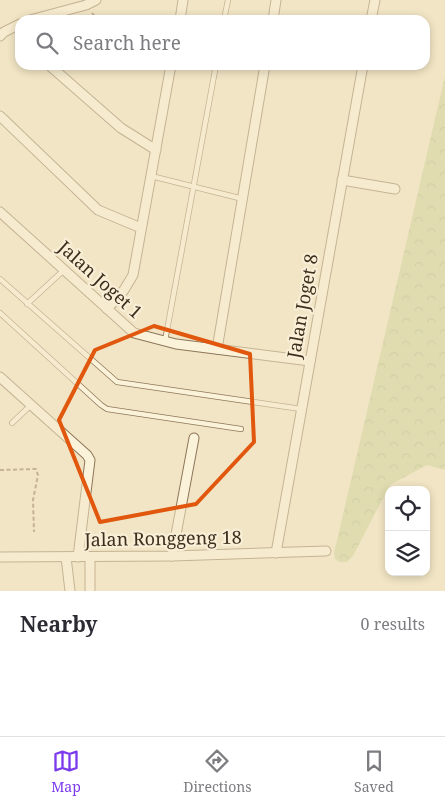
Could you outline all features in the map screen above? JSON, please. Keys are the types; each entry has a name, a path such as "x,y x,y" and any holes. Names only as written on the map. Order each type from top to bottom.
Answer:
{"street":[{"path":"49,15 86,5 96,0"},
{"path":"181,15 183,0"},
{"path":"273,15 276,0"},
{"path":"372,15 375,0"},
{"path":"0,36 15,26"},
{"path":"55,70 121,128 156,150"},
{"path":"107,309 124,290 133,275 168,70"},
{"path":"217,349 243,198 261,70"},
{"name":"Jalan Joget 8","path":"276,553 362,70"},
{"path":"0,116 98,210 141,228"},
{"path":"342,180 395,189"},
{"name":"Jalan Joget 1","path":"0,212 134,333 166,341 310,361"},
{"path":"0,377 87,455 90,460 78,556"},
{"path":"172,556 194,438"},
{"name":"Jalan Ronggeng 18","path":"0,557 172,556 326,551"},
{"path":"90,556 90,591"},
{"path":"66,557 70,591"}],"lane":[{"path":"225,15 228,0"},
{"path":"166,341 215,70"},
{"path":"151,176 243,198"},
{"path":"28,304 64,270"},
{"path":"0,280 117,382 125,385 301,409"},
{"path":"0,313 100,405 107,409 241,428"},
{"path":"12,422 31,405"}],"path":[{"path":"0,470 36,469 38,475 33,500 34,532"}],"highlighted area":[{"path":"154,326 250,354 254,442 196,504 100,522 59,420 95,350"}],"green space":[{"path":"445,76 445,470 427,465 389,486 385,486 385,495 353,556 347,562 339,562 335,559 334,553"}]}
